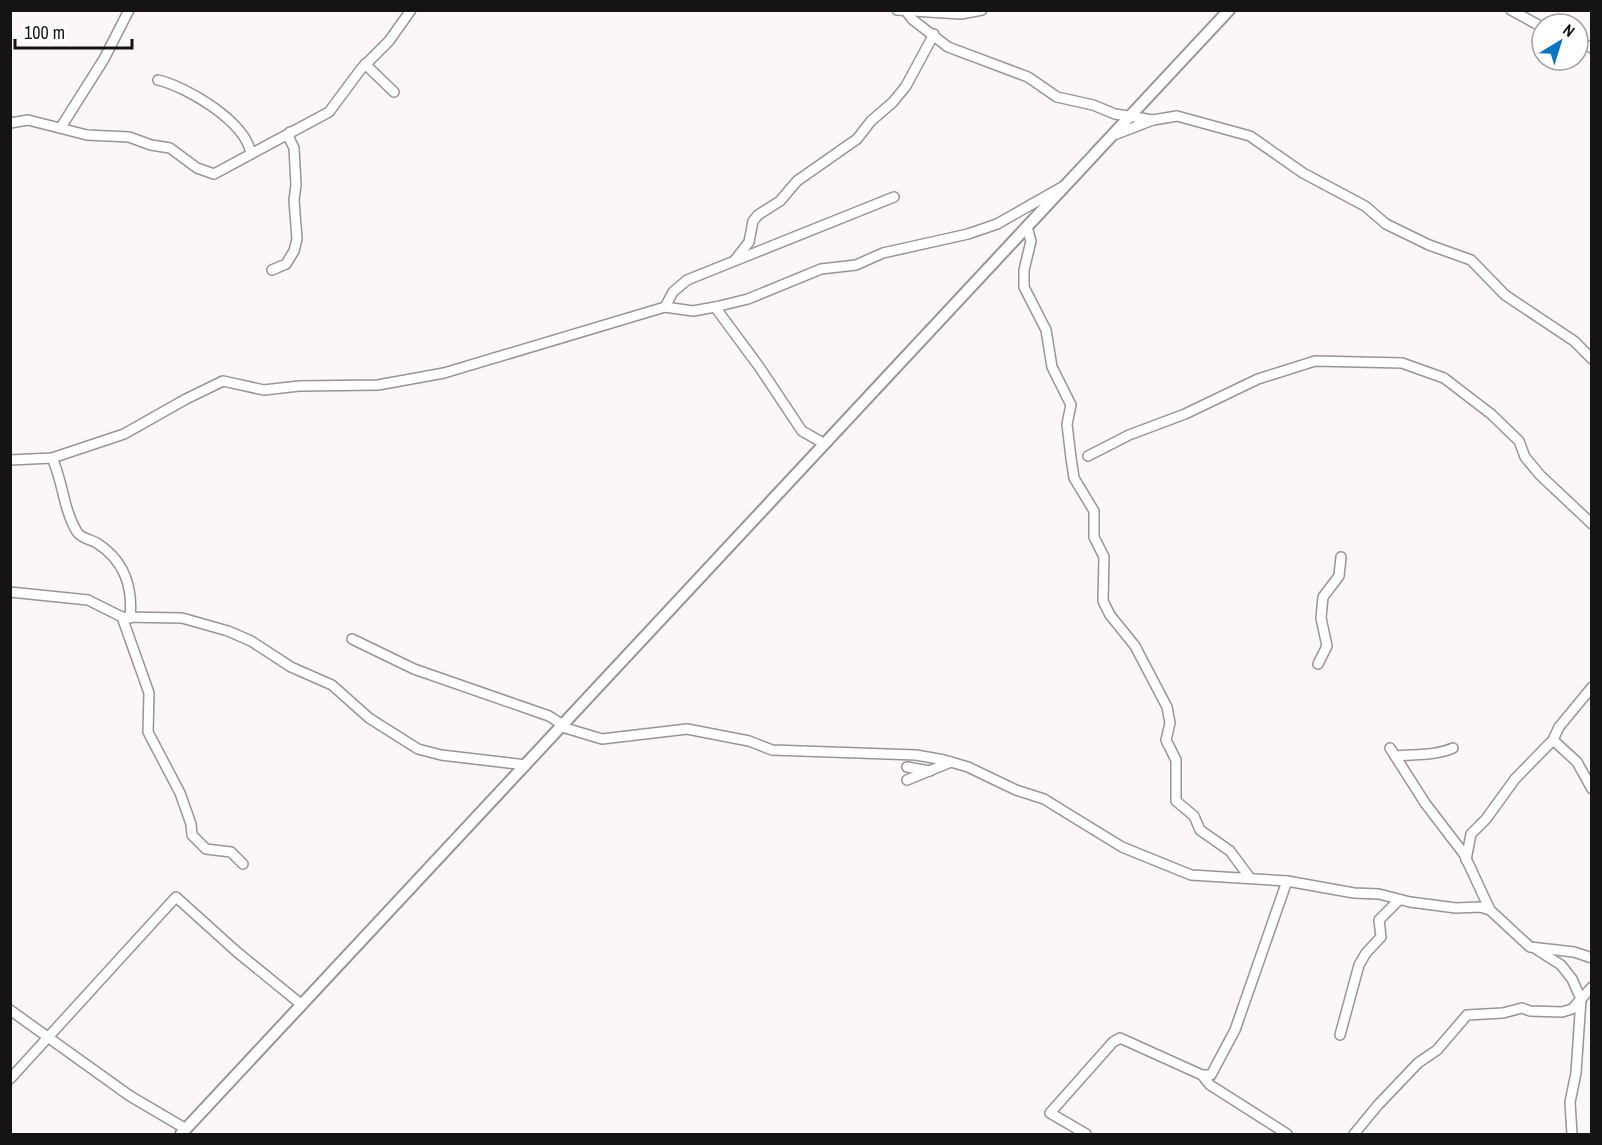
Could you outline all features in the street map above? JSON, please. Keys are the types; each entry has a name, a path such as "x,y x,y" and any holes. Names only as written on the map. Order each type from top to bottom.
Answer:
{"street":[{"path":"61,127 104,59 129,10"},
{"path":"10,123 28,120 87,135 124,136 151,145 170,148 210,174 329,112 365,64 389,41 411,10"},
{"path":"902,11 961,14 982,10"},
{"path":"10,1010 184,1132 1229,10"},
{"path":"1511,10 1530,20"},
{"path":"902,11 948,47 1028,77 1057,98 1093,105 1119,115 1153,120"},
{"path":"735,260 749,242 753,221 758,215 780,201 797,181 857,139 871,121 893,102 906,86 934,34"},
{"path":"365,64 394,92"},
{"path":"158,80 188,91 223,116 248,143 251,154"},
{"path":"1117,131 1119,115"},
{"path":"1117,131 1153,120 1177,116 1258,140 1302,173 1365,206 1386,224 1429,245 1471,260 1505,295 1574,341 1592,359"},
{"path":"272,270 286,264 297,242 294,148 290,132"},
{"path":"248,143 262,148"},
{"path":"10,460 52,458 124,434 223,381 264,390 299,386 378,385 444,373 665,307 693,311 715,308 748,299 821,268 856,265 883,253 968,234 997,224 1067,184"},
{"path":"665,307 673,292 687,280 894,197"},
{"path":"1027,227 1030,241 1024,270 1024,286 1046,330 1052,367 1071,405 1067,424 1074,478 1094,511 1094,537 1104,556 1103,601 1110,615 1135,646 1167,707 1170,723 1166,741 1176,760 1176,801 1194,816 1200,830 1230,851 1250,878"},
{"path":"715,308 760,368 802,431 825,444"},
{"path":"1088,456 1129,435 1185,414 1258,379 1315,361 1367,360 1402,363 1444,378 1491,414 1519,441 1525,457 1540,475 1592,524"},
{"path":"52,458 58,470 59,486 78,532 115,558 127,578 132,600 126,618 149,693 148,732 180,793 191,824 192,835 206,849 231,852 243,864"},
{"path":"1318,664 1327,646 1321,618 1323,597 1339,576 1341,556"},
{"path":"10,592 88,600 126,618 182,618 228,631 251,641 291,667 332,685 369,718 418,749 441,755 526,765"},
{"path":"352,639 414,669 549,716 562,726 602,739 687,729 749,741 772,750 916,755 951,762 1044,800 1122,847 1191,875 1287,881 1341,891 1379,894 1399,900 1456,909 1480,907 1490,910"},
{"path":"1466,860 1471,834 1486,819 1515,778 1553,741 1559,727 1592,687"},
{"path":"1553,741 1577,762 1592,789"},
{"path":"1453,748 1437,754 1393,752 1466,860 1490,910 1522,942 1561,965 1572,979 1581,999 1576,1073 1570,1102 1572,1134"},
{"path":"907,780 951,762"},
{"path":"907,766 930,771"},
{"path":"1086,1134 1050,1113 1113,1042 1120,1038 1202,1075 1211,1075 1231,1039 1287,881"},
{"path":"10,1078 176,897 237,952 302,1005"},
{"path":"1340,1035 1359,965 1366,953 1381,937 1379,921 1399,900"},
{"path":"1536,949 1566,951 1592,958"},
{"path":"1354,1134 1378,1105 1418,1063 1437,1050 1467,1015 1503,1013 1522,1008 1530,1011 1562,1012 1572,1009 1592,987"},
{"path":"1202,1075 1210,1086 1287,1134"}]}
